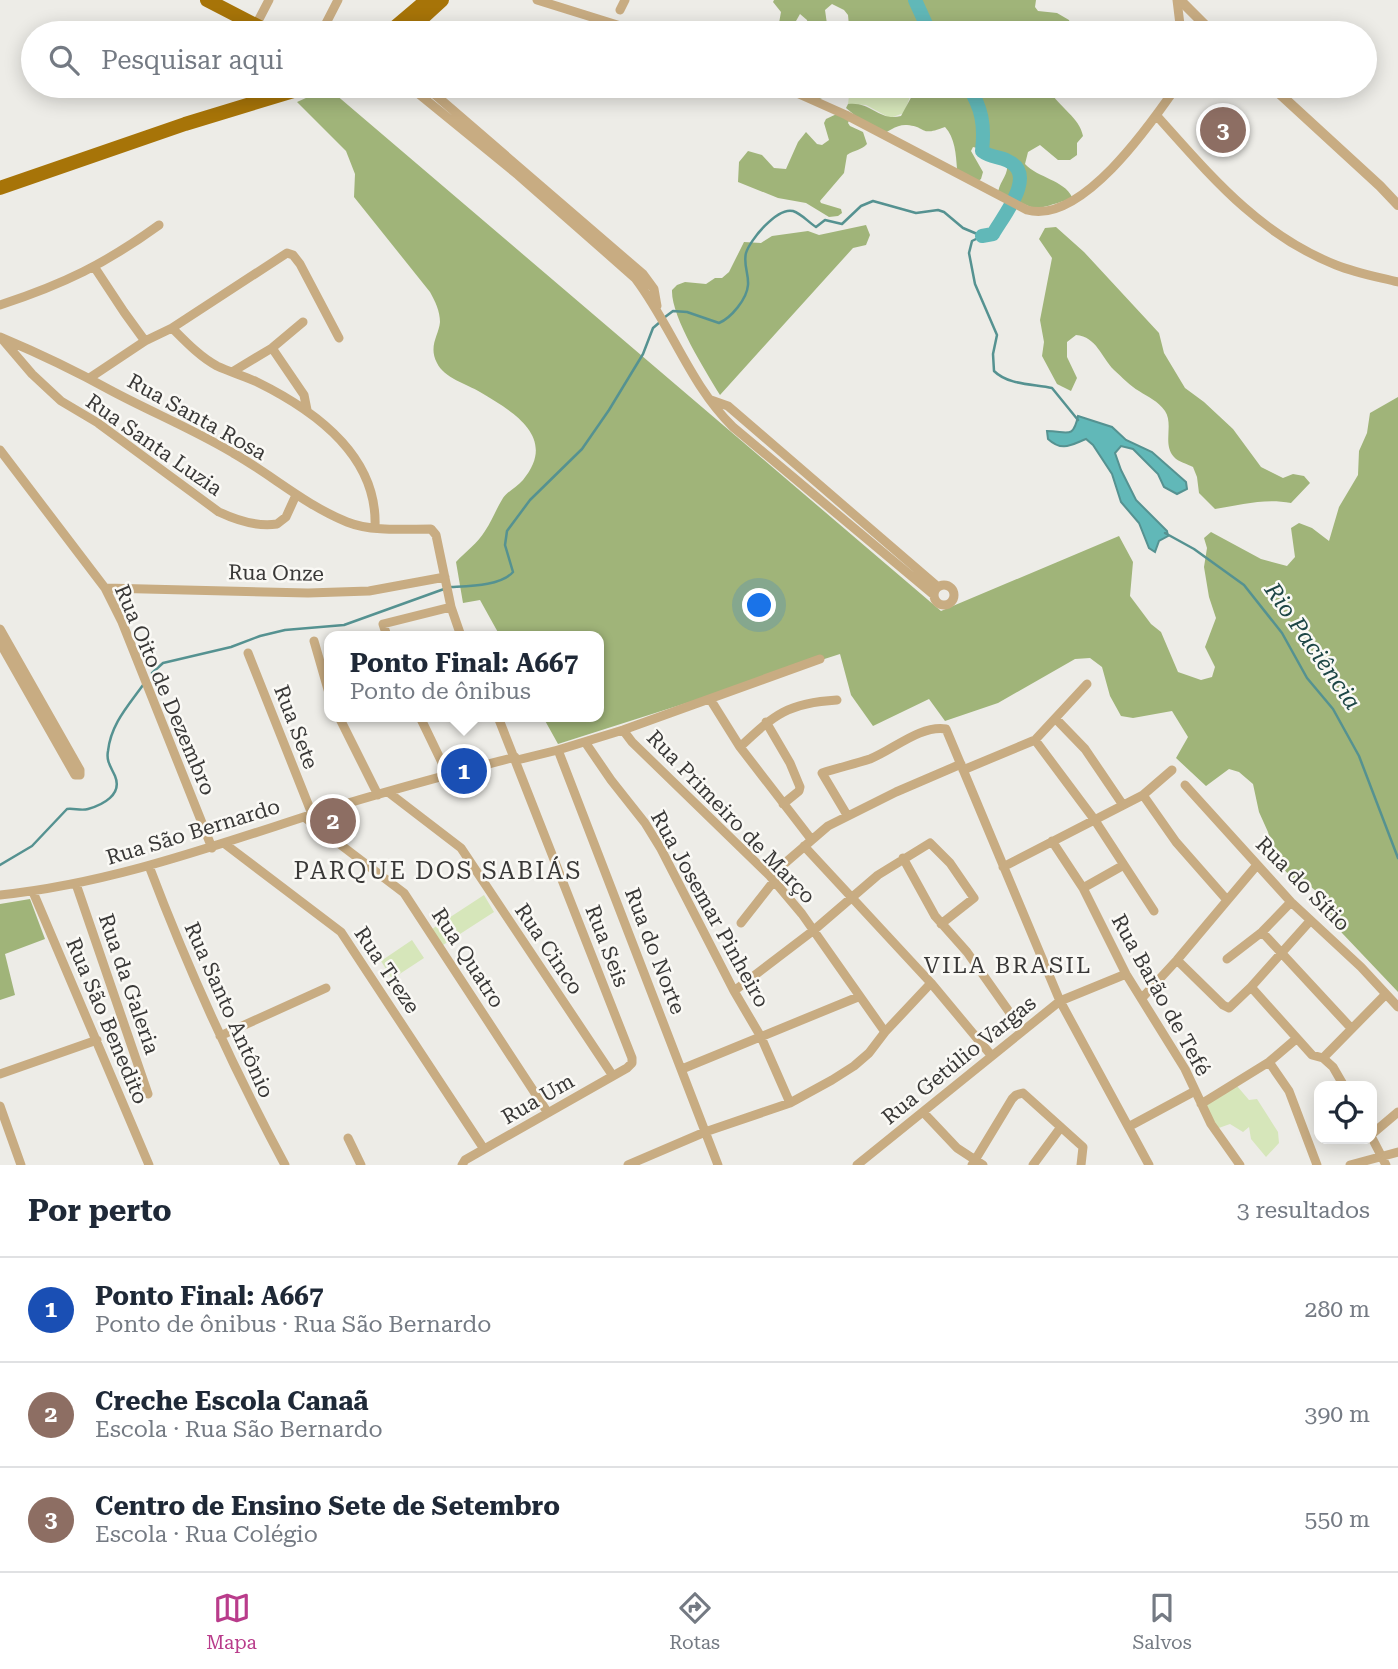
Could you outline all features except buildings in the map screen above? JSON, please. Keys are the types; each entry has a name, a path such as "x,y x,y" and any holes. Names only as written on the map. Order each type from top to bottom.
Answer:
{"main road":[{"path":"207,0 247,21"},
{"path":"402,21 427,0"},
{"path":"419,21 442,0"},
{"path":"2,187 255,98"},
{"path":"185,124 271,98"}],"street":[{"path":"258,21 269,0"},
{"path":"327,21 338,0"},
{"path":"537,0 604,21"},
{"path":"620,10 625,0"},
{"path":"1179,0 1180,21"},
{"path":"1179,0 1201,21"},
{"path":"429,98 574,219 635,278 658,311 709,400 733,427 936,591"},
{"path":"434,98 439,104"},
{"path":"808,98 846,115 1016,205 1041,213 1064,207 1087,193 1168,98"},
{"path":"1284,98 1398,205"},
{"path":"1156,115 1226,192 1273,231 1335,264 1398,282"},
{"path":"0,305 95,268 159,225"},
{"path":"91,377 287,253 293,255 300,264 339,338"},
{"path":"95,268 145,341"},
{"path":"232,372 272,348 303,321"},
{"path":"172,328 209,361 258,383 307,410 330,430 359,466 372,491 376,509 375,527"},
{"name":"Rua Santa Rosa","path":"0,337 91,377 110,390 175,420 236,454 296,495 349,523 431,529 436,535 446,580"},
{"name":"Rua Santa Luzia","path":"0,337 32,374 61,401 98,423 219,512 233,519 277,524 286,517 296,495"},
{"path":"272,348 304,395 307,410"},
{"name":"Rua Oito de Dezembro","path":"0,450 105,588 122,622 212,848"},
{"path":"446,580 459,631"},
{"name":"Rua Onze","path":"105,588 308,593 369,591 446,580"},
{"path":"385,631 383,624 451,607"},
{"path":"0,629 80,770 80,775 75,775 0,643"},
{"path":"314,641 324,676"},
{"name":"Rua Sete","path":"248,653 308,816"},
{"name":"Rua São Bernardo","path":"0,895 76,884 149,866 383,793 558,750 623,730 820,659"},
{"path":"741,923 772,879 811,839 847,815 1035,740 1087,684"},
{"path":"710,699 740,747 811,839"},
{"path":"740,747 766,722 801,704 837,700"},
{"path":"1056,719 1096,762 1123,805"},
{"path":"342,722 383,793"},
{"path":"422,722 448,775"},
{"name":"Rua Seis","path":"500,722 632,1058 632,1063 627,1068"},
{"path":"766,722 790,763 800,787 799,791 783,804"},
{"path":"847,815 822,773 870,758 935,729 943,728 948,732 1060,1001 1149,1165"},
{"name":"Rua Primeiro de Março","path":"623,730 640,750 772,879 814,930 885,1032"},
{"path":"1035,740 1094,820 1154,912"},
{"name":"Rua Josemar Pinheiro","path":"585,742 650,831 761,1037 790,1102"},
{"name":"Rua do Norte","path":"558,750 718,1165"},
{"path":"1003,867 1143,795 1172,770"},
{"name":"Rua do Sítio","path":"1185,785 1257,866 1310,921 1361,967 1398,1007"},
{"name":"Rua Cinco","path":"383,793 461,848 613,1076"},
{"path":"1143,795 1176,842 1227,900"},
{"name":"Rua Quatro","path":"308,816 404,893 548,1113"},
{"name":"Rua Barão de Tefé","path":"1052,841 1083,888 1126,974 1185,1069 1218,1135 1240,1165"},
{"path":"734,991 814,930 851,897 928,843 933,844 950,863 974,898 941,924"},
{"name":"Rua Treze","path":"225,844 341,932 484,1149"},
{"path":"804,846 931,983 991,1055"},
{"path":"903,858 941,924 967,952 1022,1030"},
{"name":"Rua Santo Antônio","path":"149,866 178,942 241,1083 285,1165"},
{"path":"1083,888 1122,866"},
{"path":"1142,998 1257,866"},
{"name":"Rua da Galeria","path":"76,884 148,1094"},
{"name":"Rua São Benedito","path":"33,892 149,1165"},
{"path":"1227,959 1262,932 1292,902"},
{"path":"1177,960 1229,1008 1310,921"},
{"path":"1262,932 1351,1028"},
{"name":"Rua Getúlio Vargas","path":"857,1165 1060,1001 1126,974"},
{"path":"628,1165 705,1132 790,1102 854,1066 869,1053 931,983"},
{"path":"1251,987 1296,1039 1312,1055 1323,1058 1341,1081"},
{"path":"220,1036 326,988"},
{"path":"1323,1058 1385,994"},
{"path":"682,1069 858,996"},
{"path":"1201,1104 1269,1062 1296,1039"},
{"path":"0,1073 97,1040"},
{"path":"1269,1062 1289,1091 1317,1165"},
{"name":"Rua Um","path":"463,1162 627,1068"},
{"path":"1130,1126 1195,1091"},
{"path":"923,1112 948,1140 976,1164 1012,1100 1019,1093 1026,1094 1083,1147 1081,1165"},
{"path":"0,1106 21,1165"},
{"path":"1377,1131 1398,1112"},
{"path":"1033,1165 1061,1127"},
{"path":"348,1139 360,1165"},
{"path":"1376,1144 1384,1161"},
{"path":"1350,1165 1384,1161 1398,1152"}],"green space":[{"path":"1036,0 1035,7 1038,11 1057,13 1069,21 849,21 844,10 832,4 825,10 827,21 807,21 800,14 796,21 779,21 781,12 773,2"},
{"path":"306,98 340,98 941,611 1119,536 1133,562 1130,596 1151,624 1161,632 1178,672 1201,680 1212,677 1215,667 1205,647 1216,618 1204,567 1207,548 1204,538 1211,532 1261,559 1287,566 1295,557 1291,528 1299,523 1312,528 1329,541 1339,507 1358,475 1359,451 1367,433 1370,413 1398,397 1398,992 1342,933 1316,891 1305,882 1292,878 1275,860 1253,784 1239,772 1229,769 1206,786 1176,758 1188,737 1172,711 1133,718 1121,716 1110,696 1102,667 1090,658 1075,659 998,703 945,721 929,699 873,726 851,695 840,654 558,744 546,722 604,722 604,631 497,631 480,600 463,603 456,562 482,535 503,498 523,480 533,465 536,451 534,439 518,418 506,408 450,377 440,368 434,346 440,318 432,295 354,197 355,174 346,151 297,102"},
{"path":"849,98 910,98 904,113 890,118 866,105 848,104"},
{"path":"911,98 1055,98 1074,118 1081,130 1083,136 1077,143 1077,155 1070,160 1058,160 1040,145 1028,152 1025,164 1063,187 1072,197 1036,209 998,194 1007,164 981,149 973,147 971,151 983,172 981,179 977,182 957,169 953,141 945,127 927,131 903,125 880,136 846,108 848,104 863,105 887,116 901,116"},
{"path":"843,111 850,118 850,126 863,132 867,144 847,155 844,173 820,201 841,209 842,213 838,216 829,217 806,203 778,198 738,182 739,162 748,151 762,155 774,168 786,169 798,142 806,132 817,144 822,145 829,140 824,123 826,119"},
{"path":"866,225 870,235 866,245 853,248 720,395 683,328 672,290 685,282 706,284 715,278 722,278 729,272 744,242 761,243 772,236 808,231 819,235"},
{"path":"1056,227 1084,252 1159,333 1164,353 1185,388 1233,429 1261,467 1283,478 1293,474 1304,476 1310,483 1291,503 1262,502 1215,509 1199,493 1193,467 1178,460 1171,452 1168,440 1169,422 1165,411 1114,370 1089,339 1076,335 1067,342 1067,357 1077,378 1071,391 1057,384 1042,356 1044,342 1040,320 1052,258 1039,239 1045,228"},
{"path":"484,895 494,912 443,945 432,929"},
{"path":"30,899 45,939 5,954 15,995 0,1000 0,904"},
{"path":"412,940 424,958 392,979 381,961"},
{"path":"1237,1086 1249,1100 1257,1099 1278,1132 1279,1143 1266,1157 1251,1139 1249,1127 1243,1132 1230,1124 1216,1129 1205,1106"}],"water":[{"path":"1078,416 1112,427 1126,440 1152,452 1186,482 1187,489 1177,494 1164,487 1158,474 1133,449 1121,446 1115,453 1136,500 1167,531 1168,536 1159,541 1155,552 1149,548 1139,523 1121,502 1112,474 1093,445 1086,439 1062,446 1048,439 1047,431 1071,431"}],"waterway":[{"name":"Rio Paciência","path":"915,0 925,21"},
{"name":"Rio Paciência","path":"975,98 981,117 982,151 1008,161 1016,167 1020,176 1016,196 1004,217 993,234 982,236"},
{"path":"665,317 673,311 687,312 719,323 728,317 742,302 747,290 745,257 749,247 772,219 787,211 796,212 816,227 825,220 842,224 861,206 873,201 916,213 938,210 963,228 982,236"},
{"name":"Rio Paciência","path":"982,236 972,241 969,253 975,284 997,335 993,354 994,371 1006,379 1052,388 1078,420"},
{"path":"451,587 493,583 513,572 505,545 507,531 530,500 582,449 643,354 653,328 660,322"},
{"name":"Rio Paciência","path":"1165,533 1194,549 1244,585 1282,633 1307,678 1333,709 1359,756 1398,858"},
{"path":"152,673 163,663 231,647 260,636 285,630 344,625 444,589"},
{"path":"0,865 32,846 67,809 85,810 105,802 114,794 117,783 109,764 110,741 121,716 143,685"}],"place":[{"name":"Centro de Ensino Sete de Setembro","path":"1223,130"},
{"name":"Ponto Final: A667","path":"464,771"},
{"name":"Creche Escola Canaã","path":"333,821"}],"district":[{"name":"PARQUE DOS SABIÁS","path":"438,871"},
{"name":"VILA BRASIL","path":"1008,965"}]}
